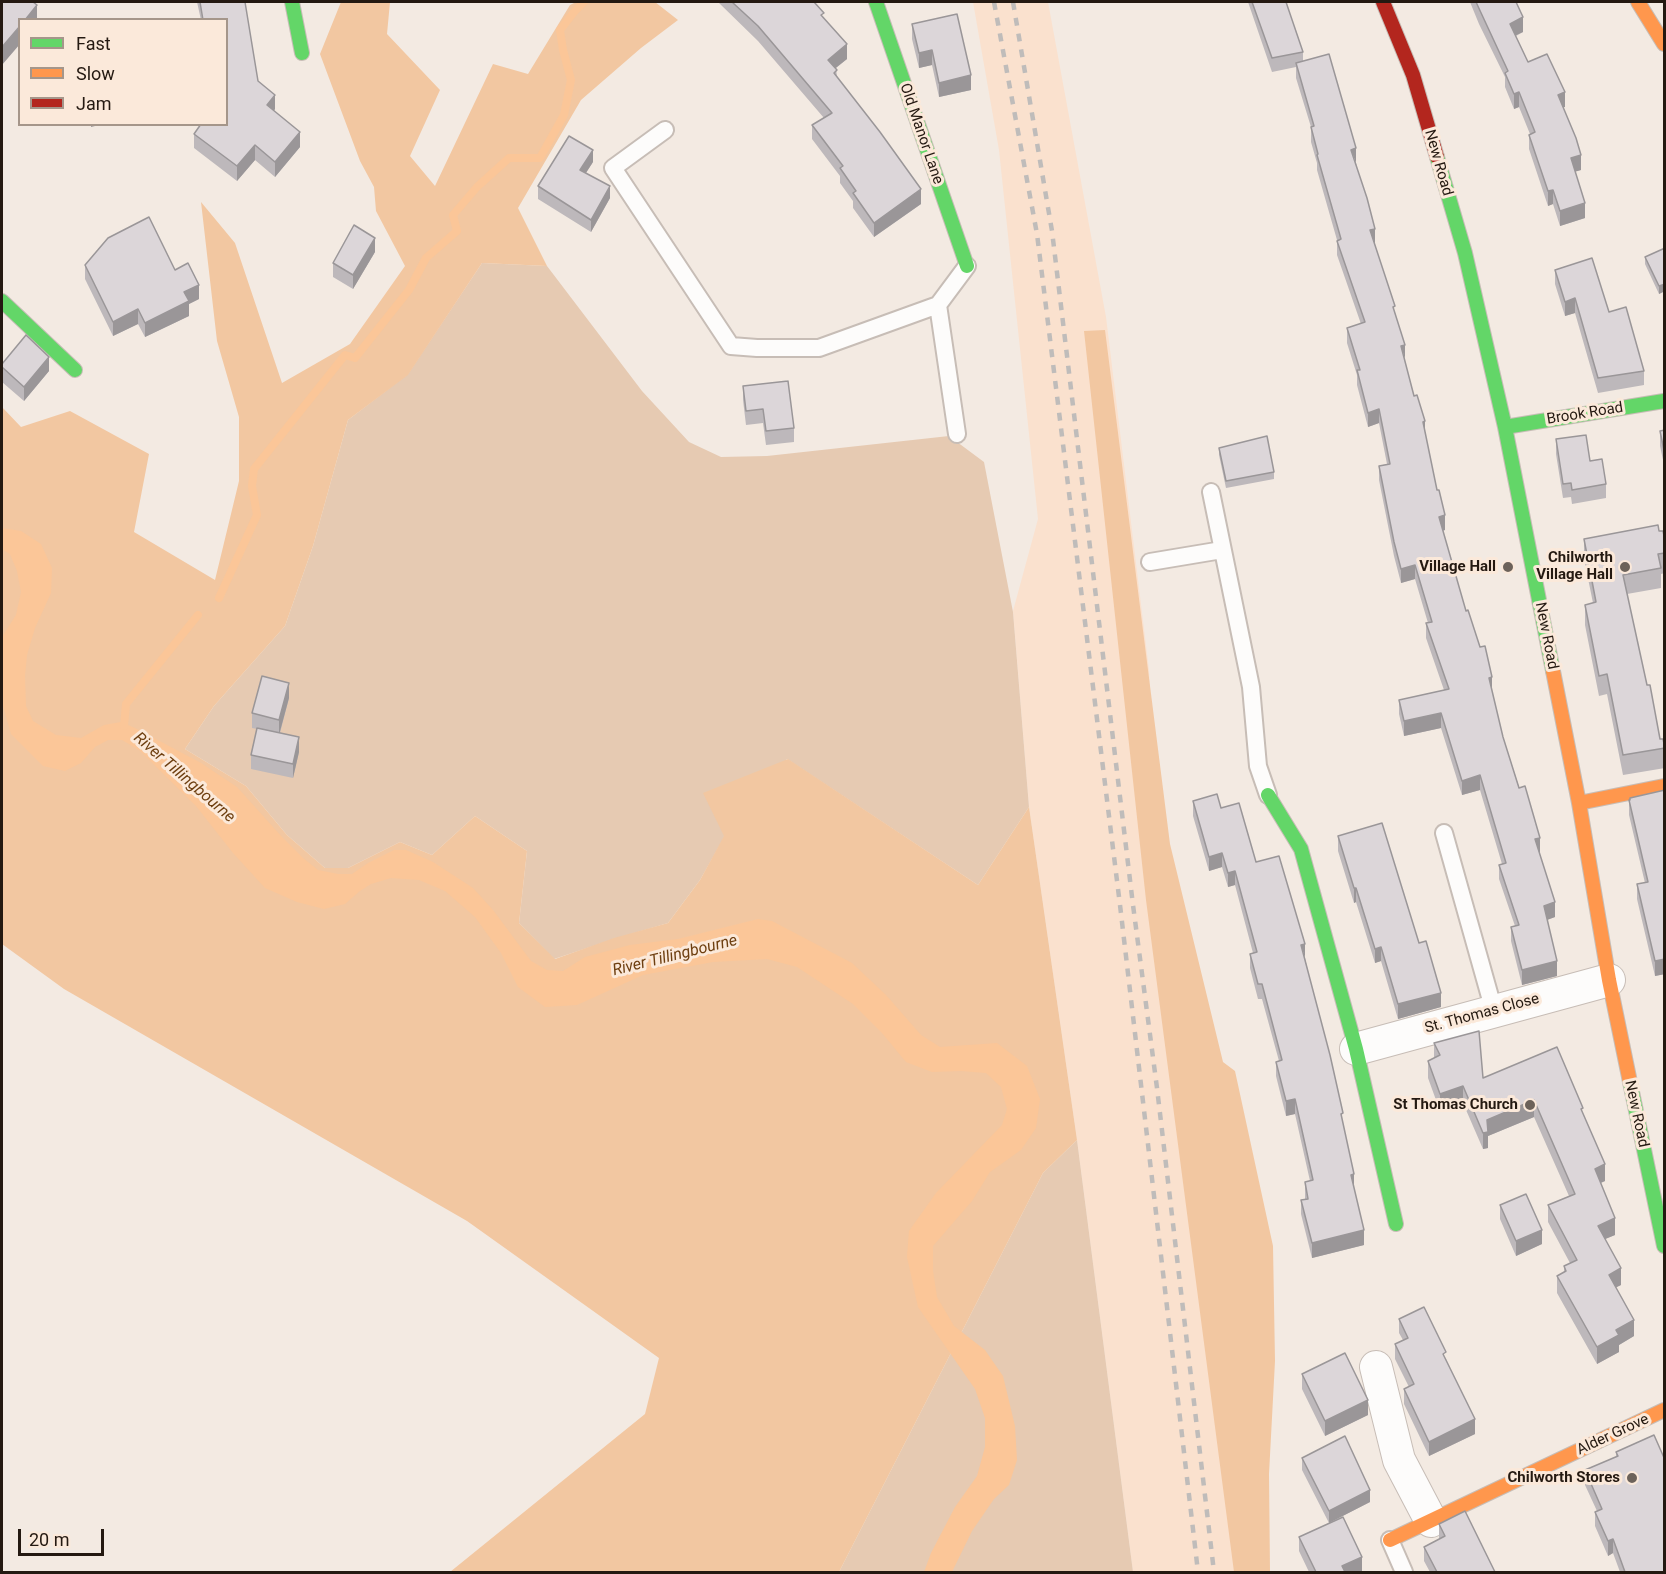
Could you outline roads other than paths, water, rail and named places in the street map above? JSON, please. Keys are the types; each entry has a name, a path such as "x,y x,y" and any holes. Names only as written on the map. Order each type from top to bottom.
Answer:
{"street":[{"path":"292,2 302,53"},
{"name":"Old Manor Lane","path":"876,2 967,266"},
{"name":"New Road","path":"1383,2 1413,75 1461,242 1505,427 1579,803 1609,980 1665,1246"},
{"path":"1638,2 1665,44"},
{"path":"2,301 75,370"},
{"name":"Brook Road","path":"1505,427 1665,401"},
{"path":"1579,803 1665,786"},
{"path":"1268,795 1301,849 1356,1049 1396,1224"},
{"name":"St. Thomas Close","path":"1356,1049 1609,980"},
{"path":"1376,1367 1399,1461 1431,1521"},
{"name":"Alder Grove","path":"1390,1540 1665,1410"}],"lane":[{"path":"665,130 613,168 731,346 819,348 938,305 967,266"},
{"path":"938,305 957,434"},
{"path":"1211,492 1251,687 1258,766 1268,795"},
{"path":"1150,562 1222,550"},
{"path":"1444,833 1494,1011"},
{"path":"1390,1540 1404,1572"}],"water":[{"name":"River Tillingbourne","path":"2,528 21,531 41,544 52,568 51,593 35,628 27,655 25,676 26,706 33,721 56,735 81,738 104,725 121,722 135,728 201,763 237,787 282,837 318,870 352,874 394,850 406,850 433,862 473,888 493,910 531,961 547,970 563,971 585,957 630,945 678,939 758,919 772,921 852,963 886,995 921,1035 940,1047 997,1043 1027,1066 1040,1099 1036,1128 1021,1150 990,1172 972,1201 933,1246 933,1271 937,1297 954,1326 985,1350 1003,1376 1015,1426 1017,1460 1009,1485 994,1499 972,1531 952,1572 924,1572 931,1553 955,1507 977,1476 985,1447 985,1418 975,1389 918,1307 907,1257 909,1231 936,1193 1002,1125 1007,1109 1001,1087 986,1073 932,1072 906,1062 882,1033 853,1004 797,967 767,959 713,962 643,975 577,1005 545,1007 518,987 501,953 475,917 445,891 419,880 391,878 371,884 345,904 324,909 297,902 265,888 233,853 196,806 139,750 122,740 108,740 95,747 81,763 65,771 43,766 11,734 3,706 2,637 16,615 21,592 17,571 10,554 2,549"}],"waterway":[{"path":"219,598 257,515 252,486 254,469 345,355 355,358 409,290 426,258 457,231 453,215 477,187 509,158 540,158 564,115 571,80 560,30 584,2"},
{"path":"124,726 126,704 198,615"}],"railway":[{"path":"994,2 1037,234 1120,905 1198,1572"},
{"path":"1013,2 1052,231 1214,1572"}],"place":[{"name":"Village Hall","path":"1508,567"},
{"name":"Chilworth Village Hall","path":"1625,567"},
{"name":"St Thomas Church","path":"1530,1105"},
{"name":"Chilworth Stores","path":"1632,1478"}]}
